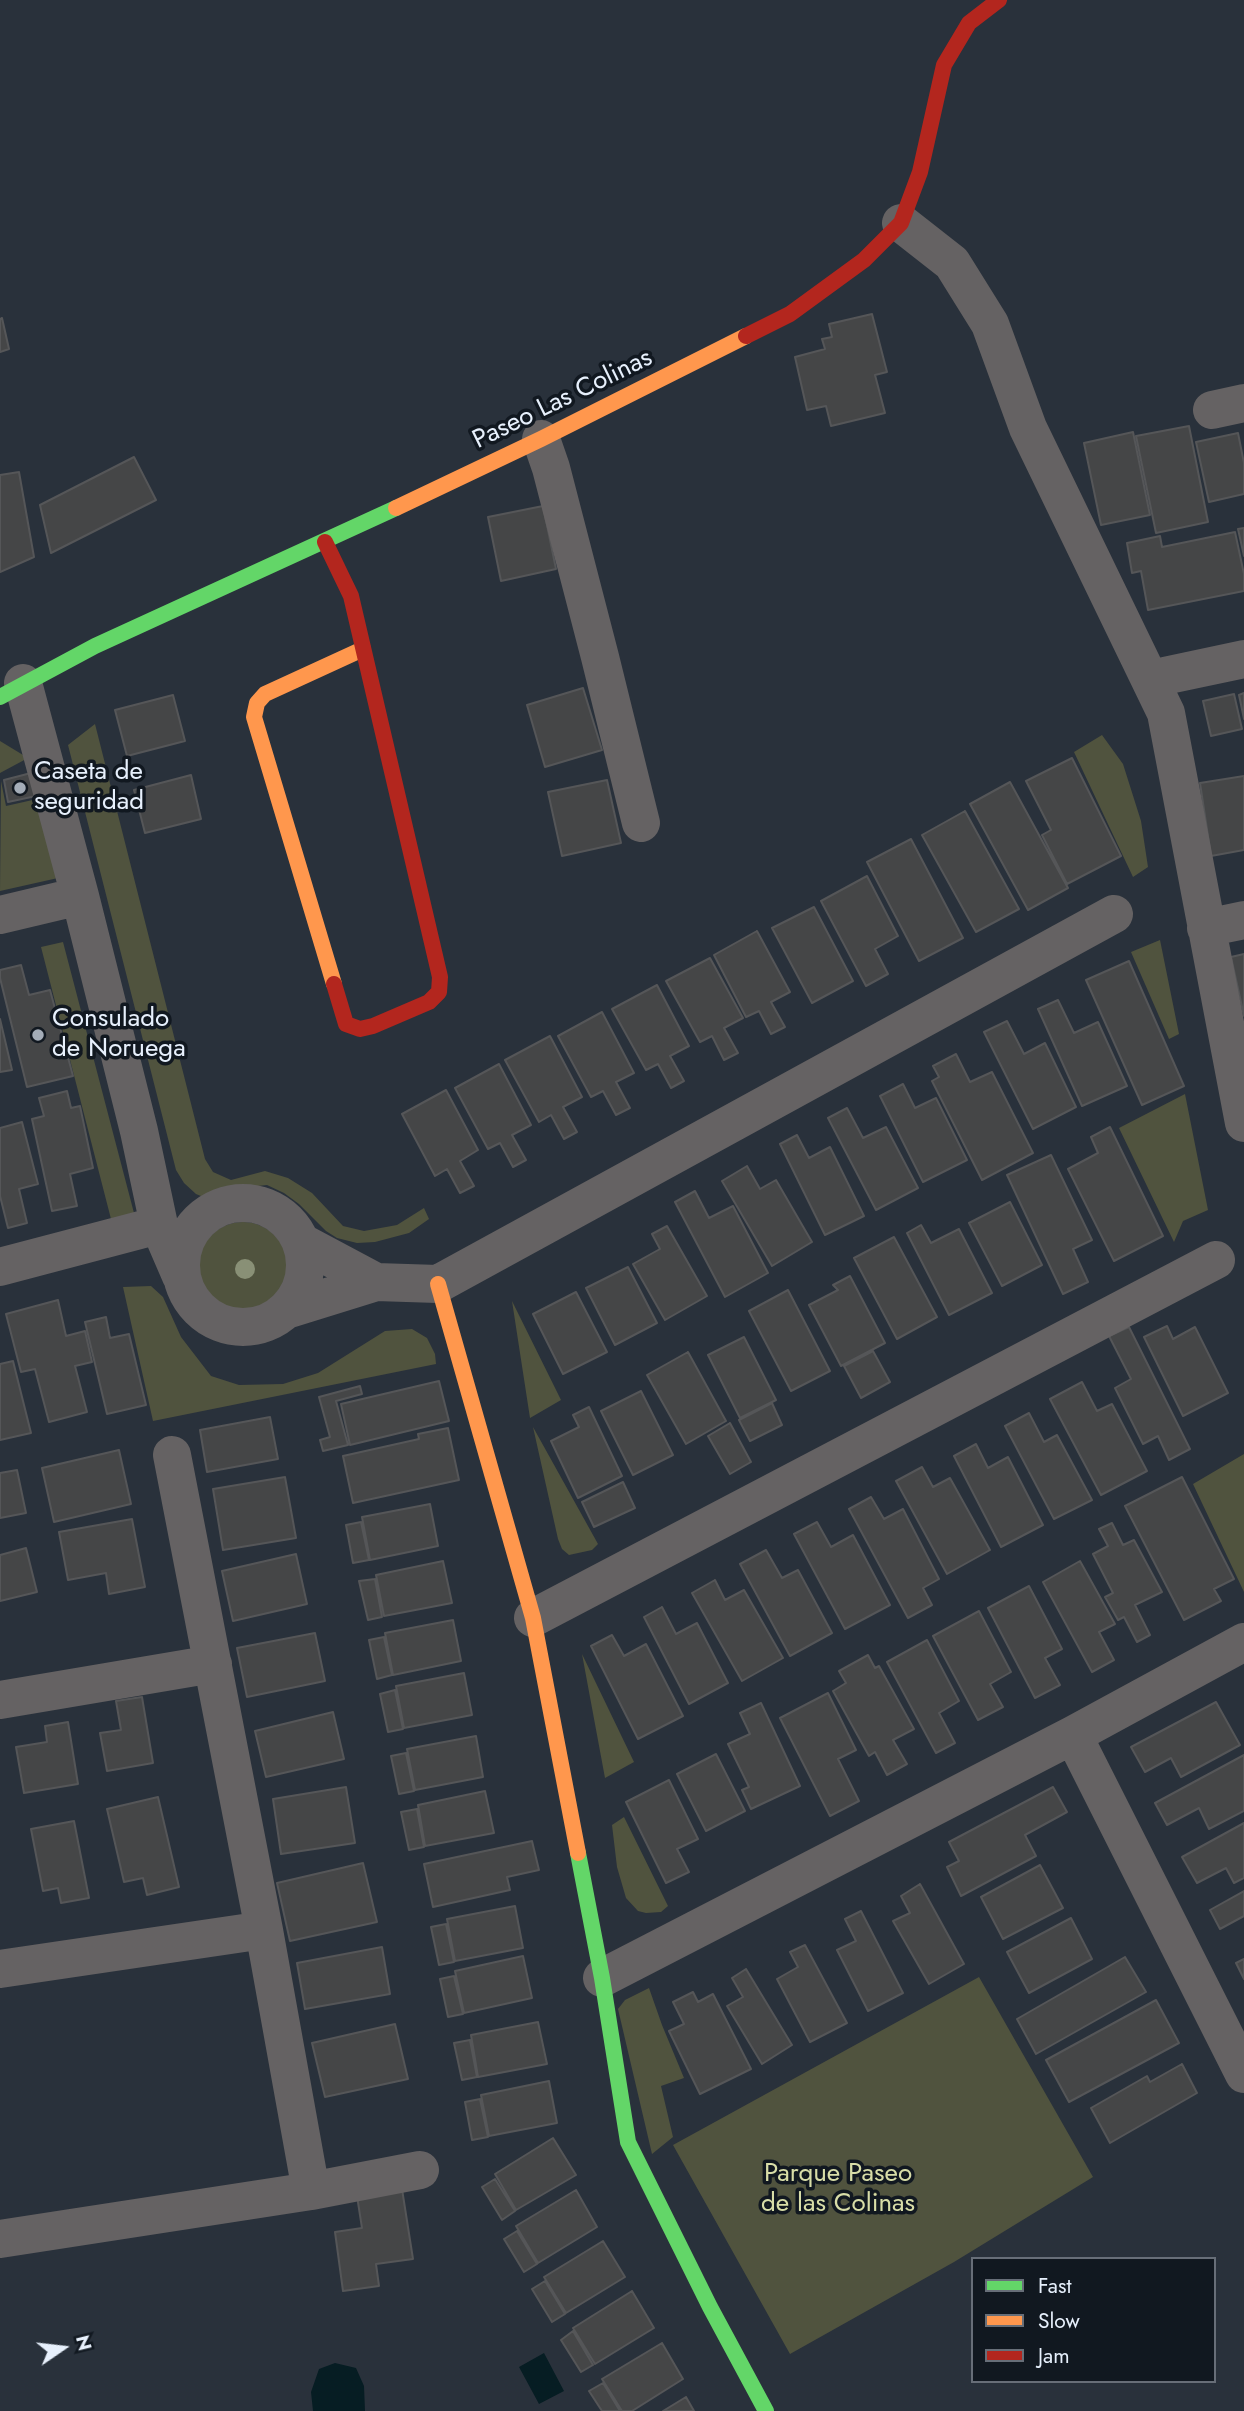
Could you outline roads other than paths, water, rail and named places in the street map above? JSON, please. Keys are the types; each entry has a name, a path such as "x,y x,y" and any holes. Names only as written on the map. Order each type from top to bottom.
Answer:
{"street":[{"name":"Paseo Las Colinas","path":"11,690 95,646 325,542 541,439 790,314 864,260 901,223 920,172 944,65 969,23 999,0"},
{"path":"901,223 952,263 990,324 1028,428 1166,713 1244,1123"},
{"path":"541,439 551,468 641,823"},
{"path":"325,542 351,596 440,978 439,992 429,1002 360,1029 346,1024 254,717 257,704 265,694 363,649"},
{"path":"1150,679 1244,659"},
{"path":"11,690 80,896 139,1131 155,1208 187,1295 199,1311 215,1322 234,1328 254,1328 273,1321 289,1309 376,1282 439,1284 1114,914"},
{"path":"0,915 80,896"},
{"path":"1206,928 1244,920"},
{"path":"181,1276 180,1258 185,1241 194,1226 206,1214 223,1205 242,1202 260,1205 278,1213 292,1226 301,1242 305,1259 304,1278 289,1309"},
{"path":"0,1267 155,1208 206,1214"},
{"path":"301,1242 376,1282"},
{"path":"533,1618 1216,1260"},
{"path":"439,1284 533,1618 602,1978 628,2143 710,2307 766,2411"},
{"path":"172,1455 264,1930 311,2191"},
{"path":"602,1978 1073,1735 1244,1642"},
{"path":"0,1700 213,1664"},
{"path":"1073,1735 1244,2074"},
{"path":"0,1969 264,1930"},
{"path":"0,2239 311,2191 420,2170"}],"water":[{"path":"544,2353 564,2391 539,2404 519,2367"},
{"path":"335,2363 356,2368 364,2386 365,2411 313,2411 311,2392 319,2369"}],"place":[{"name":"Caseta de seguridad","path":"20,788"},
{"name":"Consulado de Noruega","path":"38,1035"}],"park label":[{"name":"Parque Paseo de las Colinas","path":"838,2190"}]}
